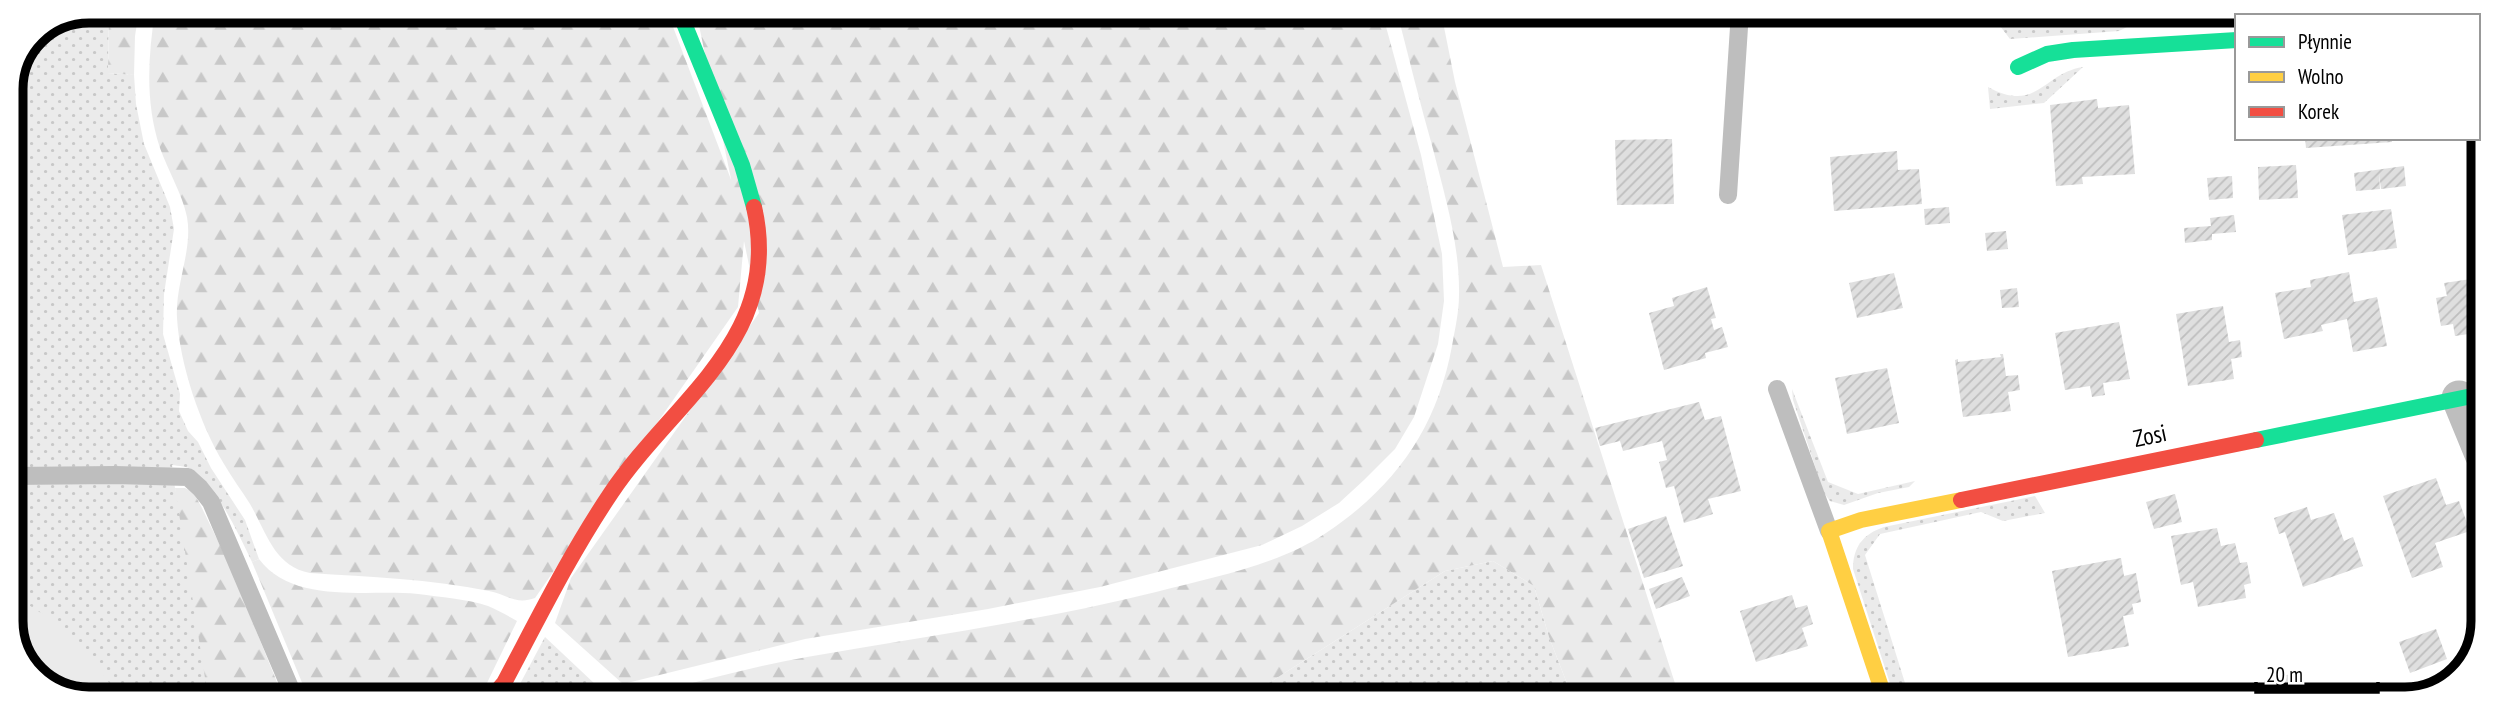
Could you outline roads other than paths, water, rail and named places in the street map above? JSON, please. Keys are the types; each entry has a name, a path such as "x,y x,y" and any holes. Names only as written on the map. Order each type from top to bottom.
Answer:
{"street":[{"path":"500,687 563,572 614,488 716,364 749,311 757,278 760,247 757,216 737,155 684,23"},
{"path":"2018,67 2047,54 2073,50 2235,40"},
{"name":"Zosi","path":"1829,531 1874,518 2471,396"},
{"path":"1829,531 1881,687"}],"lane":[{"path":"1728,195 1739,23"},
{"path":"1777,389 1829,531"},
{"path":"23,476 188,477 211,502 290,687"}]}
